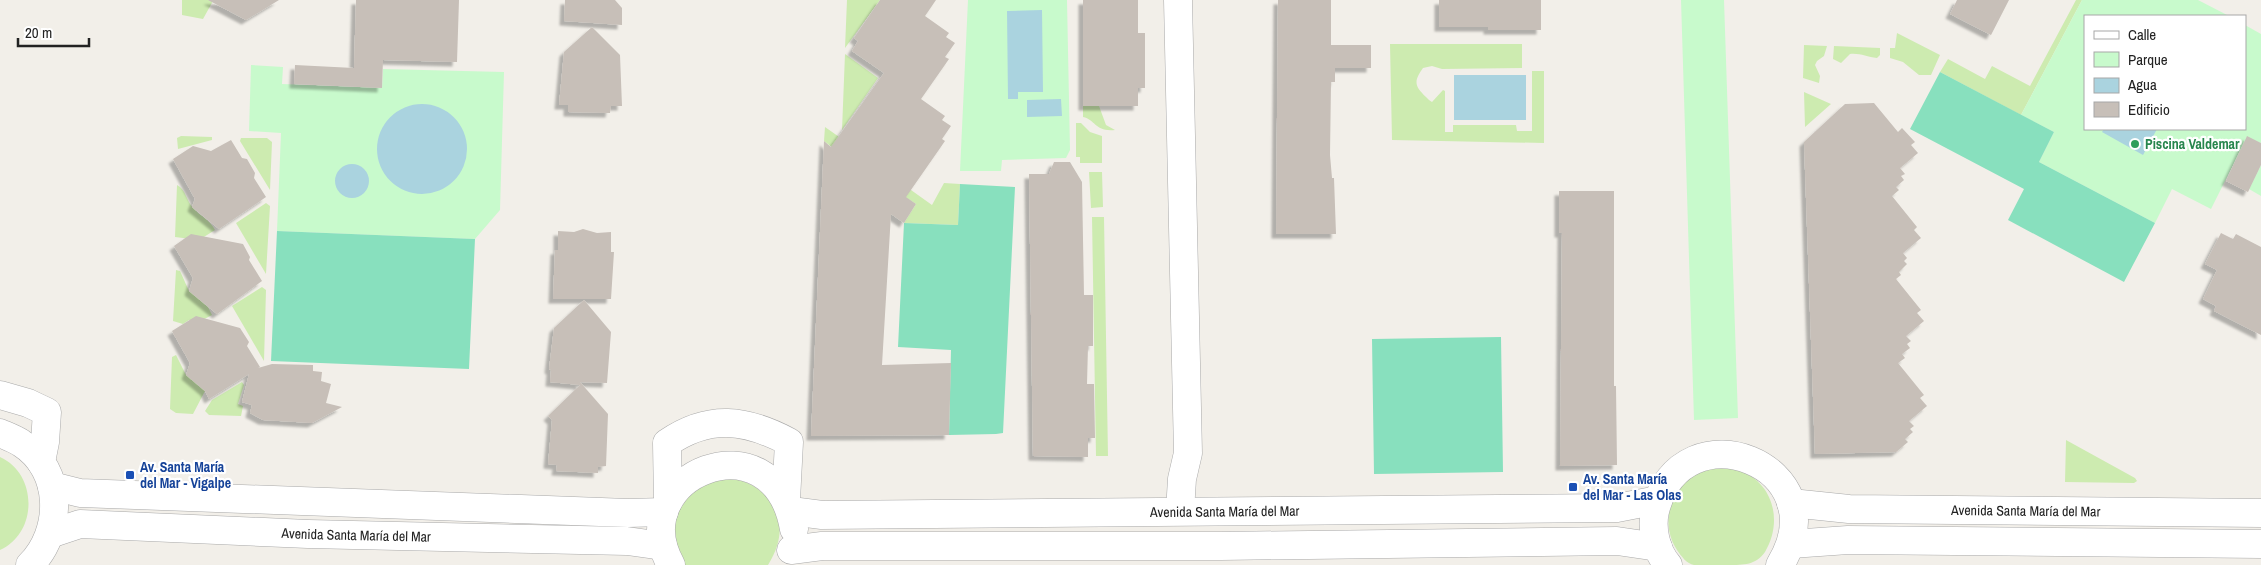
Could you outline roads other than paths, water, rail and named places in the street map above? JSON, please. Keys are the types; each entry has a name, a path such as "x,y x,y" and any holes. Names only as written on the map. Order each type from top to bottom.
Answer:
{"street":[{"path":"1178,0 1188,453 1182,479 1180,510"},
{"path":"0,395 28,403 47,412 45,442 47,474 55,502 54,519 44,552"},
{"path":"665,558 661,529 666,507 667,443 681,433 705,424 730,422 754,426 789,442 789,505 794,531 788,560"},
{"path":"0,433 22,443 47,474 80,493 628,513 666,507"},
{"path":"1663,559 1654,523 1658,500 1664,488 1678,471 1697,459 1718,454 1740,456 1761,464 1777,478 1791,503 1794,524 1789,556 1848,540 2181,555 2261,544"},
{"path":"666,507 678,487 692,475 708,468 726,465 744,467 761,474 776,485 789,505"},
{"name":"Avenida Santa María del Mar","path":"789,505 822,515 1180,510 1617,508 1658,500"},
{"name":"Avenida Santa María del Mar","path":"1791,503 1849,509 2261,513"},
{"name":"Avenida Santa María del Mar","path":"44,552 80,524 308,534 626,541 665,558"},
{"path":"788,560 822,546 1221,555 1618,542 1663,559"}],"water":[{"path":"1042,10 1043,92 1018,92 1018,99 1008,99 1007,11"},
{"path":"1454,75 1526,75 1526,120 1454,120"},
{"path":"1061,99 1062,116 1027,117 1027,100"},
{"path":"422,104 439,108 454,117 463,132 467,149 463,166 454,181 439,190 422,194 405,190 390,181 381,166 377,149 381,132 390,117 405,108"},
{"name":"Piscina Valdemar","path":"2103,130 2156,130 2143,155 2102,132"},
{"path":"352,164 364,169 369,181 364,193 352,198 340,193 335,181 340,169"}],"place":[{"name":"Piscina Valdemar","path":"2135,144"},
{"name":"Av. Santa María del Mar - Vigalpe","path":"130,475"},
{"name":"Av. Santa María del Mar - Las Olas","path":"1573,487"}]}
